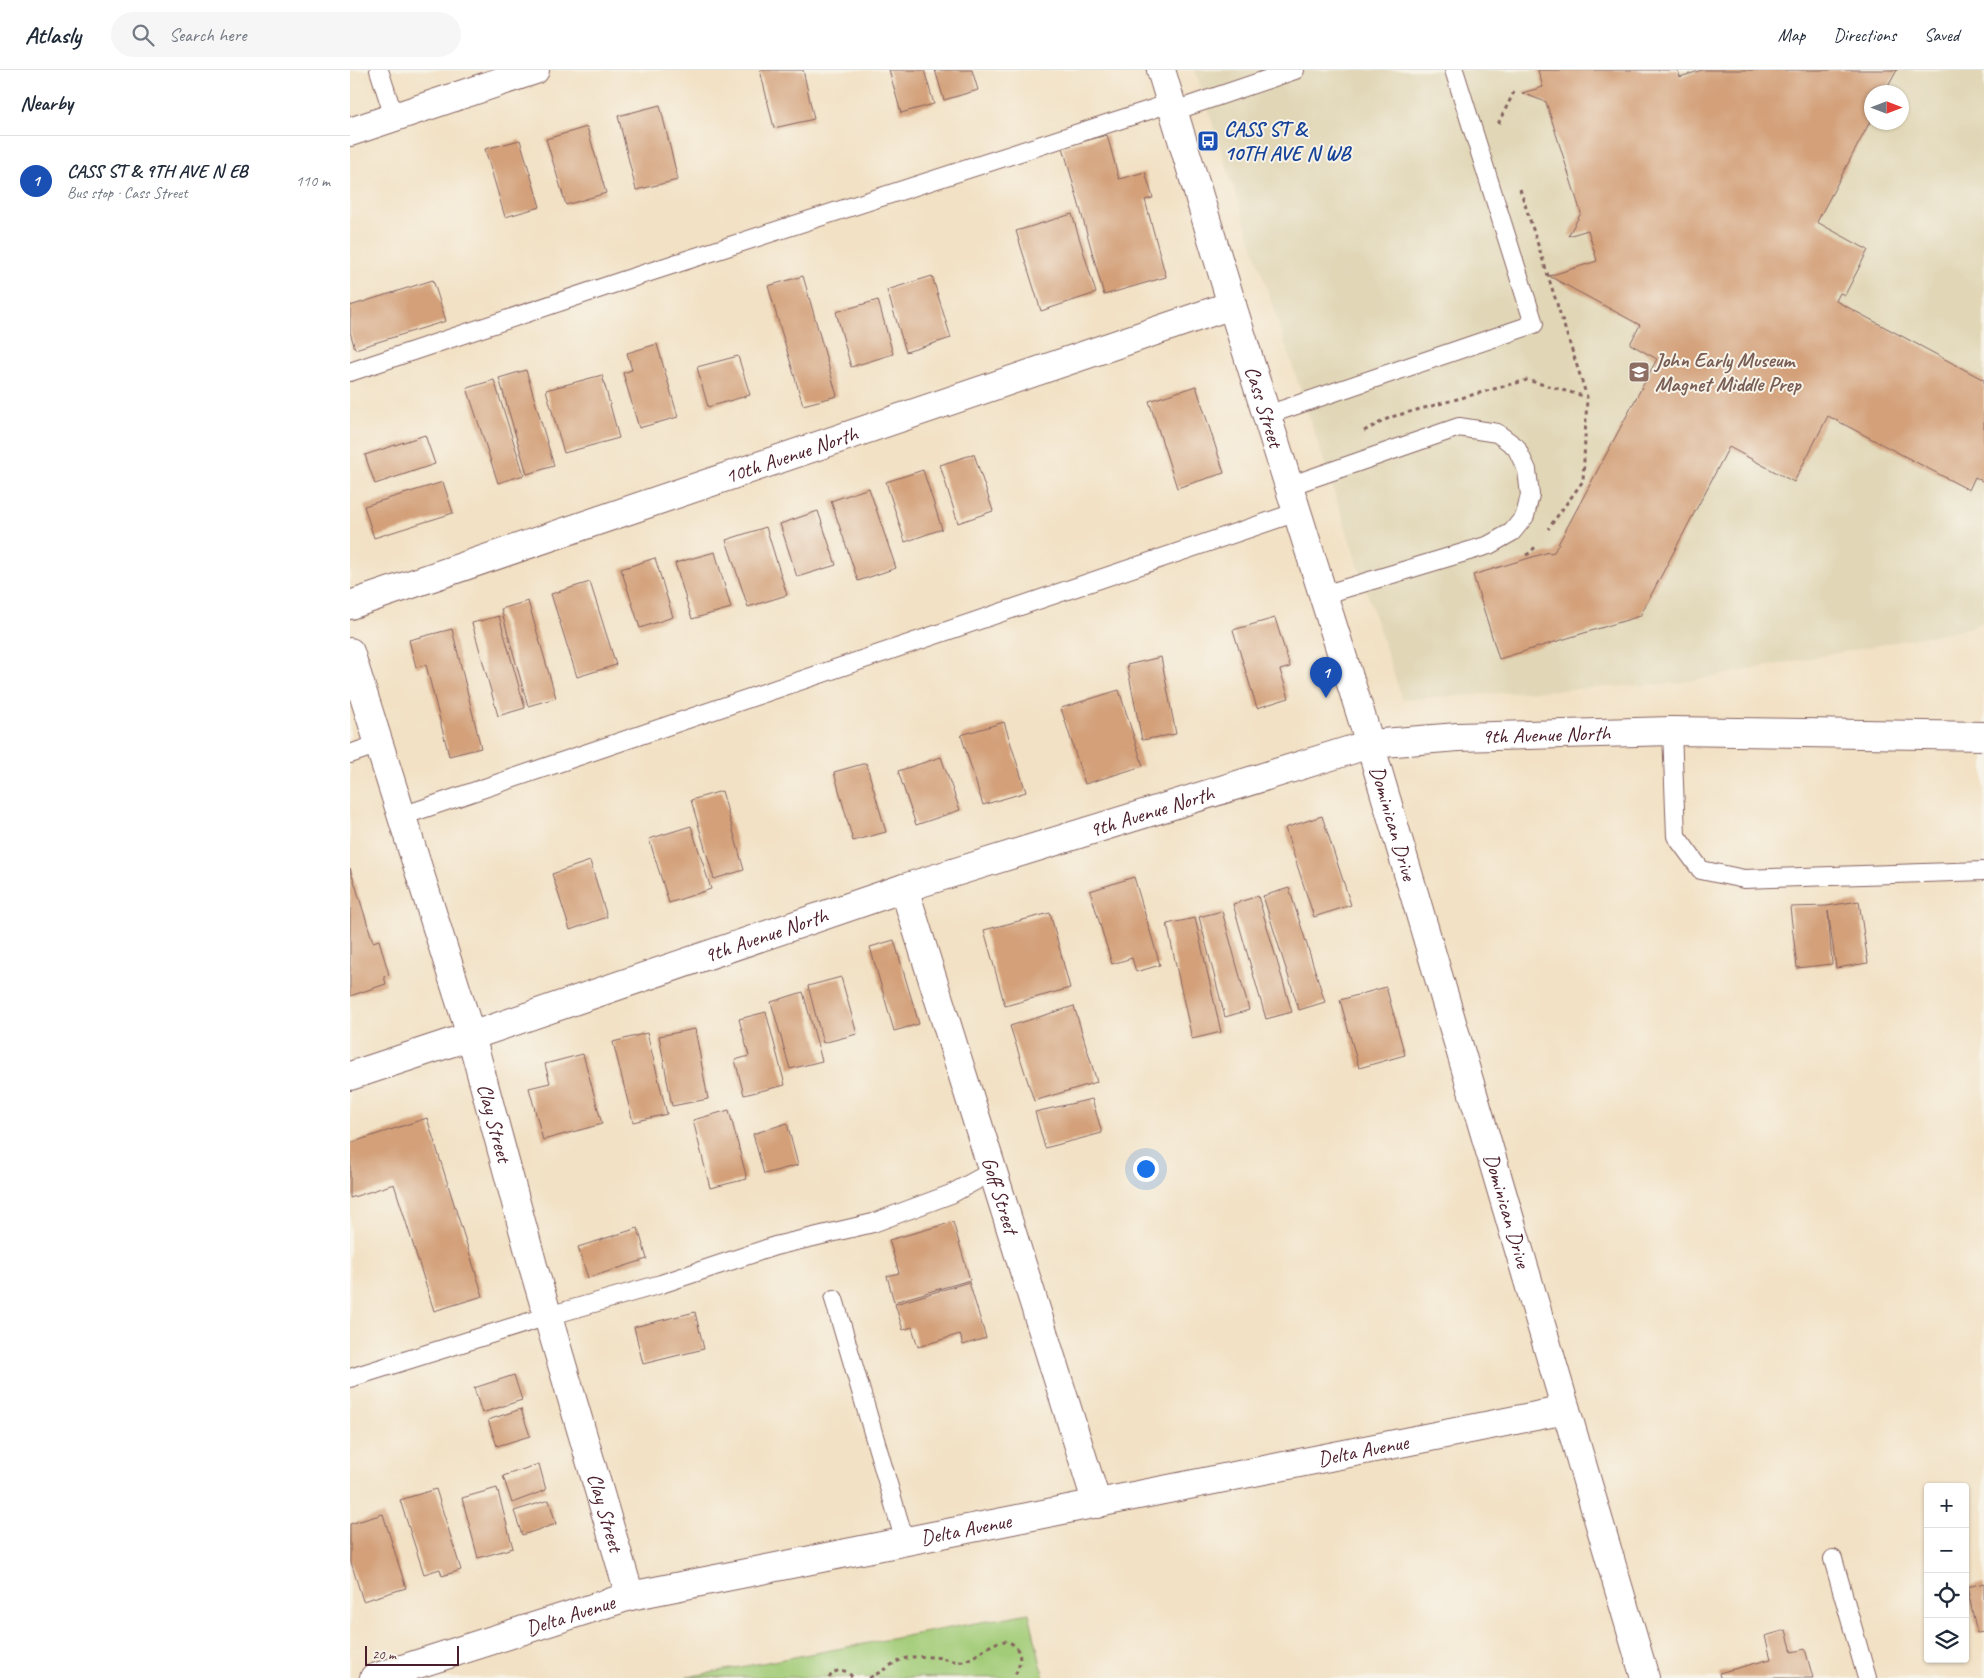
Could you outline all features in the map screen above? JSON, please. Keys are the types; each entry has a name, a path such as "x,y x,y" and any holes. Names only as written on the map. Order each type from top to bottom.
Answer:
{"street":[{"path":"350,132 535,70"},
{"name":"Cass Street","path":"1161,70 1232,305 1370,744"},
{"name":"10th Avenue North","path":"350,605 1232,305"},
{"name":"Clay Street","path":"350,652 471,1036 533,1266 630,1596"},
{"name":"9th Avenue North","path":"350,1076 904,888 1370,744 1458,737 1672,731 1984,736"},
{"name":"Dominican Drive","path":"1370,744 1645,1678"},
{"name":"Goff Street","path":"904,888 1097,1504"},
{"name":"Delta Avenue","path":"374,1678 630,1596 1566,1410"}],"lane":[{"path":"379,70 394,117"},
{"path":"350,372 628,279 1172,107 1296,70"},
{"path":"1267,414 1534,324 1454,70"},
{"path":"1289,486 1459,427 1497,433 1516,447 1527,470 1530,495 1525,516 1512,532 1490,545 1323,595"},
{"path":"402,816 1297,512"},
{"path":"1672,731 1676,836 1701,870 1744,879 1984,871"},
{"path":"350,754 380,744"},
{"path":"350,1378 548,1316 661,1284 775,1246 873,1223 951,1194 993,1171"},
{"path":"834,1299 905,1542"},
{"path":"1833,1559 1867,1678"}],"path":[{"path":"1502,131 1499,122 1514,92"},
{"path":"1520,188 1586,397 1583,481 1548,529"},
{"path":"1521,556 1530,553 1536,545"},
{"path":"869,1678 900,1659 919,1656 962,1661 974,1657 996,1642 1007,1641 1013,1644 1020,1654 1019,1668 1014,1678"},
{"path":"829,1678 833,1672 838,1670 849,1674 853,1678"}],"shaded area":[{"name":"John Early Museum Magnet Middle Prep","path":"1195,70 1984,70 1984,621 1969,628 1680,683 1402,699"}],"green space":[{"path":"1029,1613 1044,1678 687,1677"}],"building":[{"path":"760,70 803,70 814,119 774,128"},
{"path":"889,70 924,70 934,104 901,113"},
{"path":"935,70 972,70 978,90 944,100"},
{"path":"1538,70 1678,70 1680,77 1702,70 1897,70 1889,85 1864,85 1864,130 1866,130 1817,222 1868,250 1845,295 1840,293 1836,301 1984,380 1984,482 1975,477 1969,490 1828,416 1794,482 1729,447 1640,616 1499,659 1473,575 1554,552 1657,359 1630,344 1640,325 1549,276 1597,261 1588,230 1568,236 1581,213 1546,102 1522,93 1543,87"},
{"path":"660,105 678,180 636,190 618,116"},
{"path":"587,127 606,193 566,205 546,139"},
{"path":"1107,135 1119,179 1145,172 1153,198 1145,200 1166,277 1104,295 1063,147"},
{"path":"520,140 540,207 505,217 485,149"},
{"path":"1072,214 1096,293 1041,311 1016,231"},
{"path":"803,276 837,396 803,405 768,286"},
{"path":"932,276 951,338 906,352 887,290"},
{"path":"433,280 446,321 355,349 350,332 350,306"},
{"path":"878,300 893,354 851,367 836,312"},
{"path":"657,344 678,417 639,428 623,373 632,370 627,353"},
{"path":"738,356 750,395 708,407 697,367"},
{"path":"526,370 554,466 527,474 499,378"},
{"path":"602,375 619,438 564,453 546,390"},
{"path":"494,380 524,475 498,483 467,388"},
{"path":"1196,386 1224,473 1177,488 1149,401"},
{"path":"425,435 435,464 375,484 365,455"},
{"path":"974,454 993,511 958,523 940,465"},
{"path":"923,470 942,529 905,542 886,482"},
{"path":"443,482 453,513 374,538 364,506"},
{"path":"869,488 896,568 858,581 831,501"},
{"path":"818,511 836,565 797,577 780,524"},
{"path":"766,527 787,595 748,607 726,540"},
{"path":"715,552 731,608 692,619 675,563"},
{"path":"655,558 673,617 640,628 621,569"},
{"path":"590,582 616,665 577,677 551,594"},
{"path":"528,601 556,698 528,706 501,609"},
{"path":"499,616 525,708 498,716 472,623"},
{"path":"1275,618 1290,667 1280,670 1289,698 1257,708 1233,630"},
{"path":"452,629 481,748 449,756 426,665 416,667 409,640"},
{"path":"1161,657 1176,734 1142,740 1127,665"},
{"path":"1119,690 1143,766 1085,784 1061,708"},
{"path":"1004,722 1026,792 983,805 961,735"},
{"path":"941,757 960,810 916,825 898,771"},
{"path":"866,763 886,832 853,841 834,772"},
{"path":"722,791 744,870 714,879 691,800"},
{"path":"1322,816 1351,905 1314,917 1285,828"},
{"path":"691,826 711,889 669,903 649,839"},
{"path":"590,861 607,917 570,930 552,874"},
{"path":"350,868 373,942 379,940 389,975 384,976 386,984 350,996"},
{"path":"1134,877 1160,965 1136,972 1132,958 1112,964 1090,891"},
{"path":"1289,888 1325,1002 1299,1010 1263,896"},
{"path":"1258,896 1292,1012 1266,1019 1233,904"},
{"path":"1859,901 1868,963 1836,968 1828,911 1832,964 1797,968 1790,907 1827,906"},
{"path":"1222,911 1249,1010 1225,1017 1199,917"},
{"path":"1050,913 1070,988 1005,1006 984,930"},
{"path":"1195,918 1221,1032 1192,1039 1167,924"},
{"path":"894,940 919,1024 894,1031 870,947"},
{"path":"841,977 857,1034 823,1043 808,986"},
{"path":"1386,987 1405,1055 1359,1068 1340,1000"},
{"path":"803,992 822,1061 790,1069 771,1002"},
{"path":"1074,1006 1097,1082 1034,1101 1010,1026"},
{"path":"766,1012 785,1085 744,1095 735,1060 749,1056 739,1019"},
{"path":"695,1029 708,1099 672,1106 659,1036"},
{"path":"647,1033 667,1114 633,1122 613,1042"},
{"path":"583,1054 602,1124 543,1140 529,1088 550,1083 545,1064"},
{"path":"1092,1099 1102,1133 1045,1148 1035,1112"},
{"path":"729,1110 747,1179 710,1188 693,1120"},
{"path":"427,1118 483,1296 434,1311 394,1184 350,1198 350,1143"},
{"path":"787,1123 798,1165 764,1174 753,1134"},
{"path":"953,1222 970,1280 894,1302 887,1276 899,1273 889,1240"},
{"path":"638,1228 647,1259 588,1278 578,1247"},
{"path":"969,1282 986,1338 963,1345 960,1334 918,1347 912,1327 903,1330 895,1304"},
{"path":"695,1312 704,1349 643,1364 634,1327"},
{"path":"514,1375 522,1400 482,1413 474,1388"},
{"path":"521,1409 530,1436 497,1446 488,1420"},
{"path":"539,1464 546,1490 512,1503 503,1476"},
{"path":"497,1488 513,1548 478,1558 462,1498"},
{"path":"436,1489 461,1570 442,1576 440,1569 424,1574 400,1500"},
{"path":"549,1500 556,1524 522,1535 514,1511"},
{"path":"383,1514 406,1588 363,1601 350,1559 350,1524"},
{"path":"1984,1583 1984,1632 1977,1633 1969,1596 1969,1587"},
{"path":"1786,1630 1792,1652 1805,1649 1813,1678 1720,1678 1719,1673 1771,1659 1765,1636"}],"place":[{"name":"CASS ST & 10TH AVE N WB","path":"1208,141"},
{"name":"John Early Museum Magnet Middle Prep","path":"1639,372"},
{"name":"CASS ST & 9TH AVE N EB","path":"1326,698"}]}
